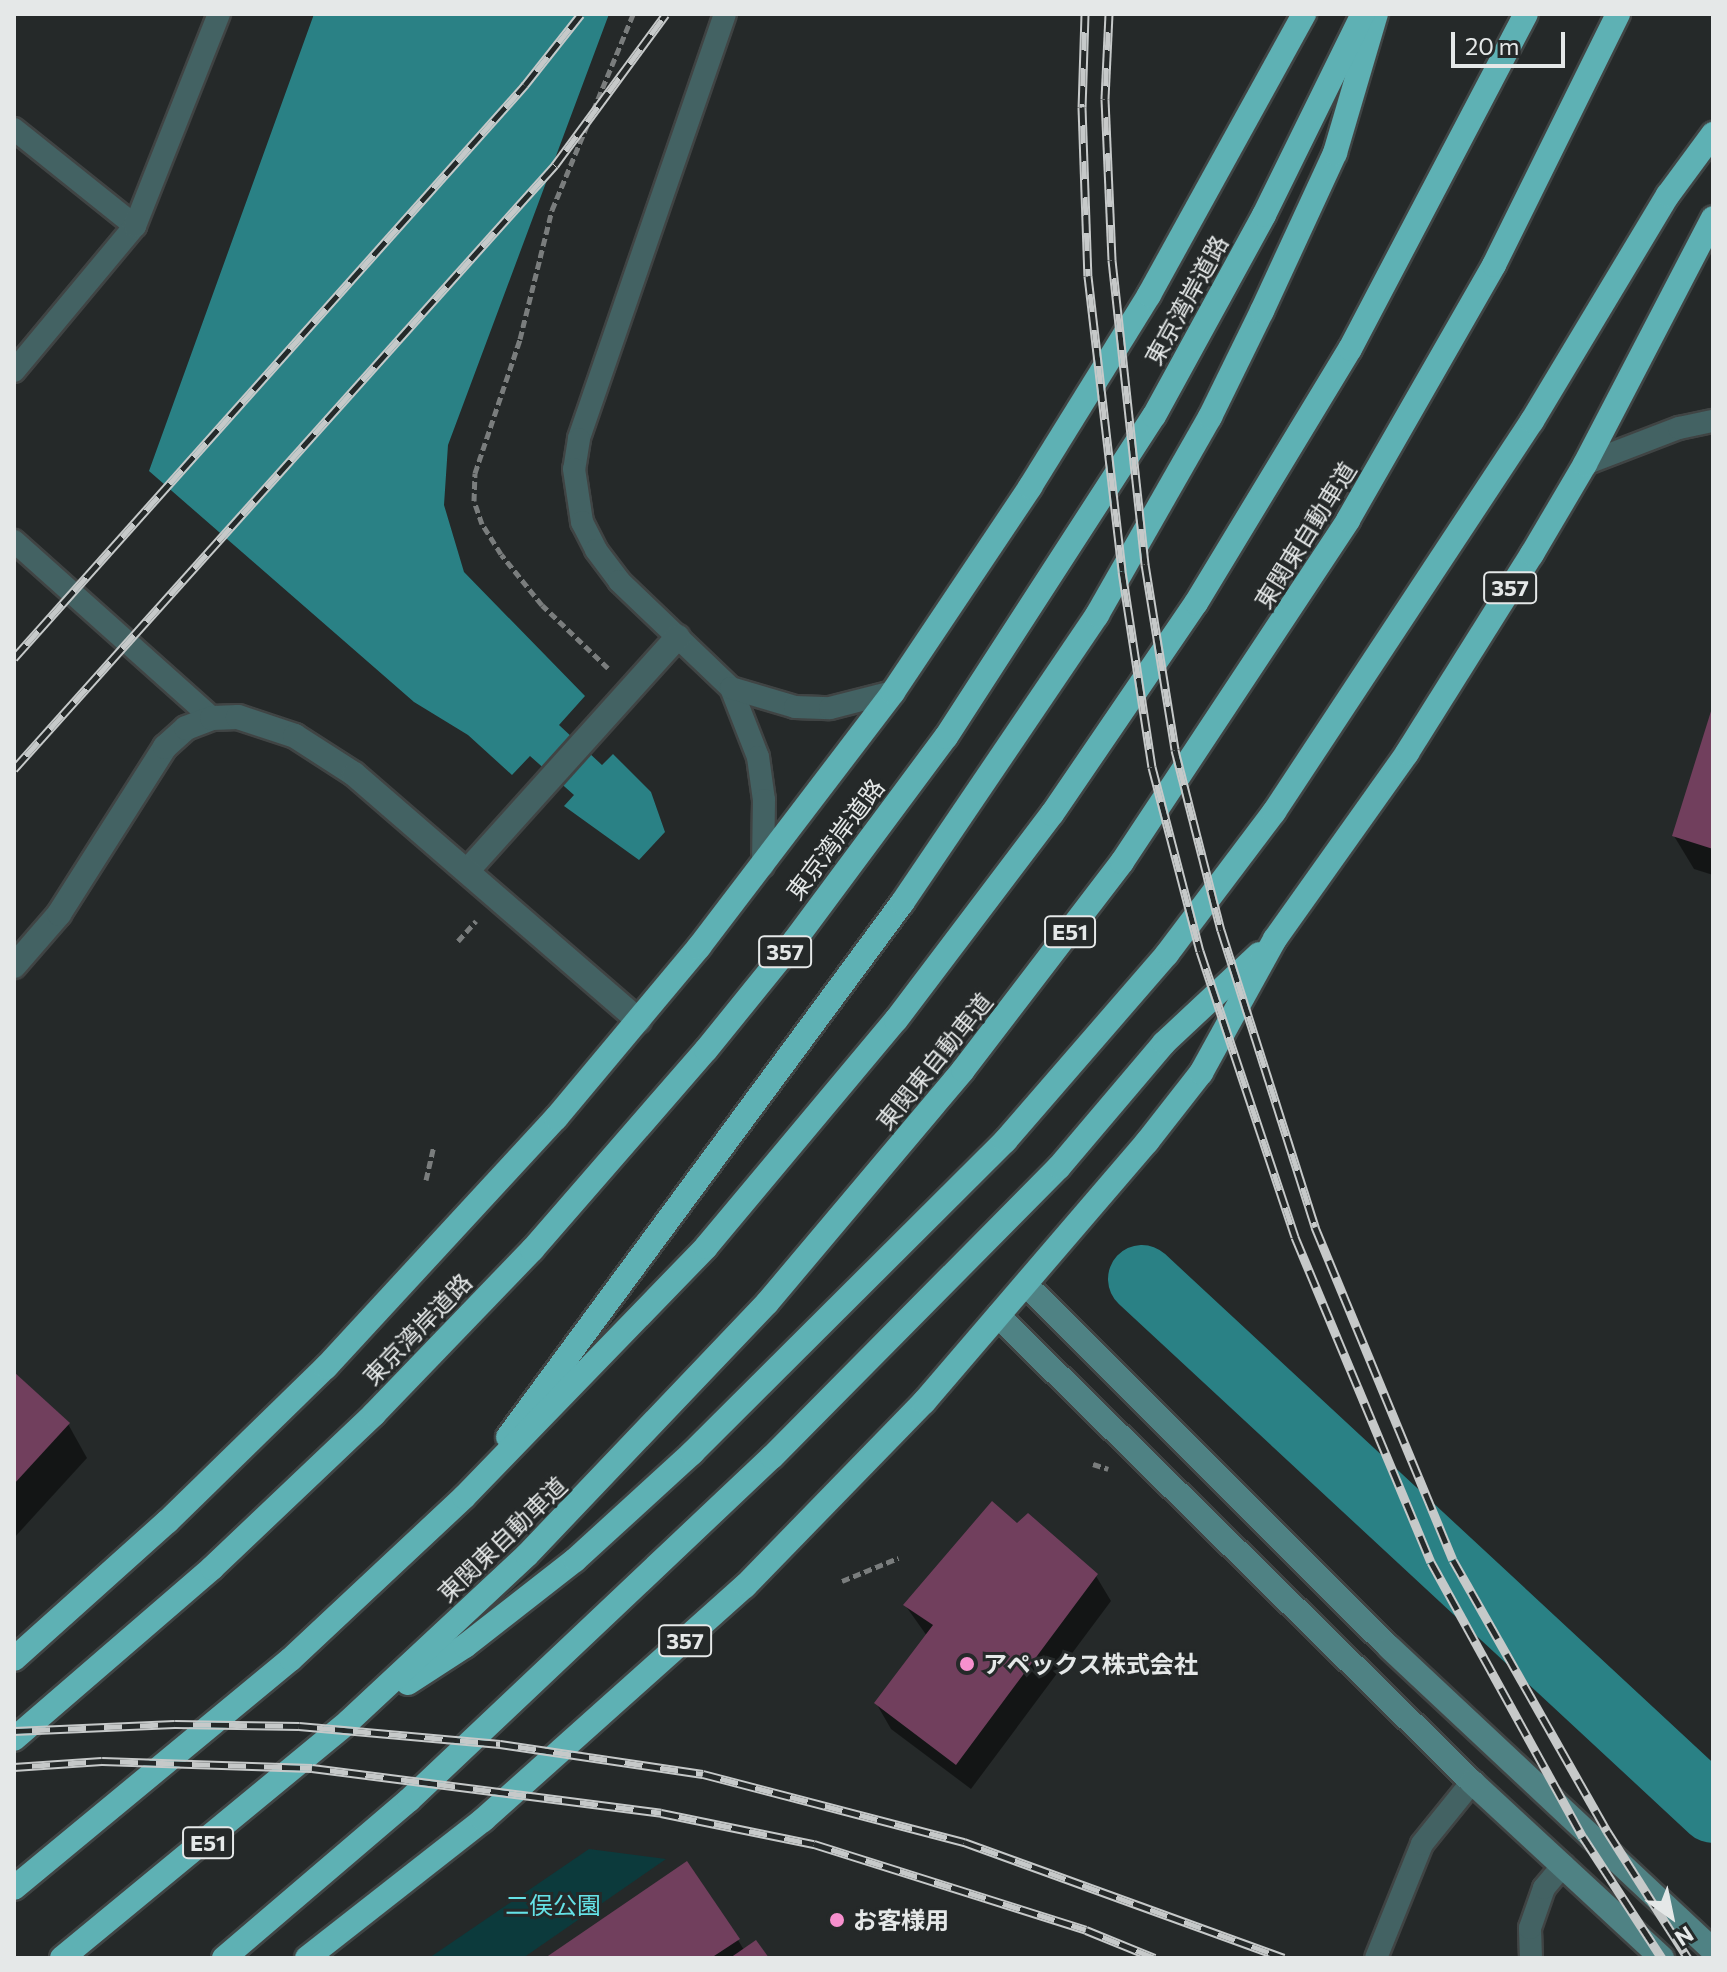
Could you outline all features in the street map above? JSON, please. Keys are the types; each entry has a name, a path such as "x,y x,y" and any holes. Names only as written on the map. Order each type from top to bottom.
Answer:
{"highway":[{"name":"東京湾岸道路","path":"14,1659 168,1521 326,1367 479,1204 639,1021 763,866 893,692 1094,386 1304,14"},
{"name":"東京湾岸道路","path":"14,1739 212,1568 385,1403 598,1175 795,940 946,737 1154,416 1264,215 1363,14"},
{"path":"464,1497 902,903 1097,615 1210,417 1282,268 1335,153 1376,14"},
{"path":"14,1888 291,1659 464,1497 706,1247 896,1020 1052,814 1275,476 1420,223 1526,14"},
{"name":"東関東自動車道","path":"62,1958 349,1721 527,1555 686,1392 875,1179 1045,965 1215,727 1348,520 1494,265 1618,14"},
{"path":"349,1721 477,1637 575,1560 692,1453 1005,1141 1102,1031 1274,812 1532,421 1668,195 1713,134"},
{"name":"357","path":"307,1958 483,1820 745,1586 924,1402 1026,1285 1201,1073 1275,939 1407,753 1585,464 1713,218"},
{"name":"357","path":"224,1958 409,1800 923,1309 1059,1167 1164,1043 1275,939"}],"street":[{"path":"467,871 678,637"},
{"path":"14,966 59,914 165,747 186,728 212,718 266,724 323,752 467,871 639,1021"},
{"path":"1026,1285 1498,1752 1713,1950"},
{"path":"998,1316 1472,1782 1662,1958"},
{"path":"1472,1782 1498,1752"},
{"path":"1563,1865 1589,1836"}],"lane":[{"path":"14,371 135,226 219,14"},
{"path":"725,14 579,439 574,469 582,522 596,550 619,581 731,688 758,757 764,800 763,866"},
{"path":"14,129 135,226"},
{"path":"1585,464 1679,428 1713,421"},
{"path":"14,541 212,718"},
{"path":"731,688 795,707 830,708 893,692"},
{"path":"14,946 59,914"},
{"path":"1376,1958 1422,1844 1472,1782"},
{"path":"1531,1958 1530,1928 1544,1888 1563,1865"}],"path":[{"path":"630,690 542,605 482,524 474,501 483,442 520,339 552,210 633,14"},
{"path":"426,1180 434,1146"},
{"path":"842,1581 898,1558"}],"green space":[{"name":"二俣公園","path":"589,1849 666,1859 523,1958 429,1958"}],"water":[{"path":"314,14 609,14 448,445 444,505 464,572 585,696 559,725 602,765 613,754 651,792 665,832 639,860 564,806 574,795 530,756 512,775 468,735 414,702 149,471"}],"building":[{"path":"1713,708 1713,849 1672,836"},
{"path":"14,1372 70,1423 14,1484"},
{"name":"アペックス株式会社","path":"992,1501 1017,1523 1028,1513 1098,1574 956,1765 874,1703 933,1625 903,1605"},
{"path":"687,1861 740,1939 711,1958 545,1958"},
{"path":"756,1940 769,1958 730,1958"}],"waterway":[{"path":"1142,1279 1713,1809"}],"railway":[{"path":"14,658 525,85 581,14"},
{"path":"14,769 555,165 666,14"},
{"path":"1085,14 1082,107 1088,276 1122,571 1152,767 1200,951 1295,1237 1431,1562 1583,1837 1662,1958"},
{"path":"1109,14 1105,99 1112,260 1145,564 1175,750 1221,930 1315,1227 1453,1560 1607,1831 1688,1958"},
{"path":"14,1731 175,1724 299,1726 500,1744 703,1774 964,1842 1284,1958"},
{"path":"14,1767 102,1761 312,1768 661,1813 814,1844 1086,1930 1155,1958"}],"place":[{"name":"アペックス株式会社","path":"967,1664"},
{"name":"お客様用","path":"837,1920"}]}
